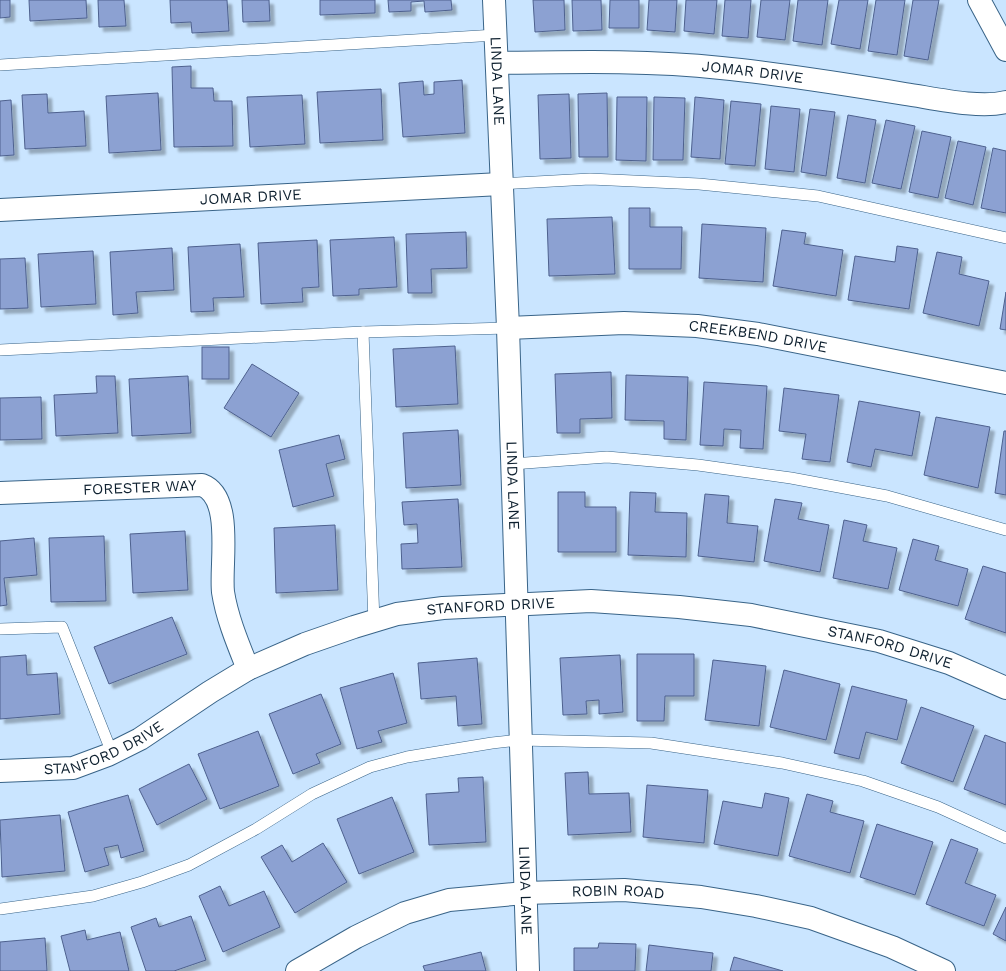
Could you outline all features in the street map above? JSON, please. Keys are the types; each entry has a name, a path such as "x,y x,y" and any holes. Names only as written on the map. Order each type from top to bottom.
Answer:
{"street":[{"name":"LINDA LANE","path":"494,0 508,328 528,971"},
{"path":"979,0 1006,50"},
{"name":"JOMAR DRIVE","path":"498,63 634,62 710,67 800,78 958,102 997,104 1006,102"},
{"name":"JOMAR DRIVE","path":"0,210 501,184"},
{"name":"CREEKBEND DRIVE","path":"508,328 624,323 697,326 758,334 1006,382"},
{"name":"FORESTER WAY","path":"0,493 202,484 210,488 217,498 222,519 224,592 235,636 248,669"},
{"name":"STANFORD DRIVE","path":"0,771 73,768 112,754 140,739 248,669 304,644 397,614 443,608 591,601 679,607 751,615 879,641 949,663 1006,688"},
{"name":"ROBIN ROAD","path":"297,971 356,937 405,913 449,900 525,893 624,890 701,897 811,918 892,947 944,971"}],"lane":[{"path":"0,65 496,35"},
{"path":"501,184 590,179 699,184 772,191 818,196 1006,238"},
{"path":"0,350 363,332 508,328"},
{"path":"363,332 374,622"},
{"path":"512,464 607,457 698,465 791,478 887,496 1006,530"},
{"path":"0,629 62,627 112,754"},
{"path":"0,909 94,896 142,882 189,864 256,829 312,794 370,767 415,756 520,740 651,743 782,762 863,781 938,807 1006,838"}],"building":[{"path":"0,0 10,0 10,17 0,18"},
{"path":"29,0 86,0 87,18 30,21"},
{"path":"98,0 124,0 126,26 99,27"},
{"path":"170,0 227,0 229,31 192,33 191,22 171,23"},
{"path":"242,0 269,0 270,21 243,22"},
{"path":"320,0 375,0 375,13 320,15"},
{"path":"388,0 451,0 452,10 425,12 424,1 411,2 411,11 389,12"},
{"path":"533,0 564,0 565,30 535,32"},
{"path":"572,0 601,0 602,30 573,31"},
{"path":"610,0 639,0 639,28 609,28"},
{"path":"649,0 677,0 675,32 647,30"},
{"path":"686,0 717,0 714,34 684,31"},
{"path":"725,0 751,0 748,38 722,36"},
{"path":"761,0 790,0 785,40 757,37"},
{"path":"798,0 828,0 822,45 793,41"},
{"path":"839,0 868,0 860,49 831,44"},
{"path":"876,0 905,0 897,55 868,51"},
{"path":"913,0 939,0 928,60 904,56"},
{"path":"191,66 191,88 213,88 214,101 232,101 233,146 174,147 172,67"},
{"path":"462,80 465,133 403,137 399,83 423,81 424,95 434,94 434,82"},
{"path":"381,89 383,140 320,143 317,92"},
{"path":"158,93 161,150 109,153 106,96"},
{"path":"607,93 608,157 579,157 578,94"},
{"path":"47,94 48,113 84,111 86,146 25,149 22,95"},
{"path":"569,94 571,158 540,159 538,95"},
{"path":"302,95 305,144 250,147 247,97"},
{"path":"617,97 647,97 646,161 616,160"},
{"path":"654,97 685,98 683,160 653,160"},
{"path":"695,97 724,100 720,159 691,157"},
{"path":"11,100 14,155 0,156 0,101"},
{"path":"731,101 761,104 755,166 725,164"},
{"path":"771,106 800,109 794,172 765,169"},
{"path":"810,109 835,112 826,176 801,172"},
{"path":"848,115 876,120 865,183 837,178"},
{"path":"886,120 915,126 901,189 872,183"},
{"path":"922,131 951,137 938,198 909,192"},
{"path":"958,141 986,147 973,205 945,198"},
{"path":"993,148 1006,151 1006,213 981,208"},
{"path":"629,208 650,208 650,227 682,227 681,269 629,269"},
{"path":"612,217 615,274 549,276 547,219"},
{"path":"702,224 766,228 763,282 699,278"},
{"path":"782,230 806,233 804,244 843,250 836,296 773,286"},
{"path":"466,232 467,268 431,269 432,293 408,293 406,234"},
{"path":"394,237 397,287 359,289 359,295 333,296 330,240"},
{"path":"317,240 319,287 302,288 303,302 261,304 258,243"},
{"path":"240,244 244,297 213,298 214,311 191,312 188,247"},
{"path":"897,246 918,249 909,309 848,300 855,256 895,262"},
{"path":"172,248 174,290 136,292 138,313 113,315 110,252"},
{"path":"93,251 96,304 41,307 38,254"},
{"path":"937,252 962,257 959,274 989,281 979,326 923,313"},
{"path":"25,258 28,308 0,309 0,259"},
{"path":"1006,292 1006,330 1000,329"},
{"path":"455,346 458,404 396,407 393,349"},
{"path":"202,347 229,347 229,379 202,379"},
{"path":"252,364 299,393 271,437 224,408"},
{"path":"611,372 612,418 580,419 580,433 557,433 555,374"},
{"path":"626,375 688,377 686,440 664,439 664,421 625,420"},
{"path":"96,376 115,376 118,433 56,436 54,395 97,393"},
{"path":"188,376 191,433 132,436 129,379"},
{"path":"704,382 767,386 763,449 740,448 741,430 724,429 723,446 700,445"},
{"path":"784,388 839,395 830,462 802,459 806,434 779,431"},
{"path":"41,397 42,439 0,440 0,398"},
{"path":"859,401 920,412 912,456 875,449 871,467 847,462"},
{"path":"936,417 990,427 978,488 924,475"},
{"path":"458,430 461,485 406,488 403,433"},
{"path":"1004,431 1006,431 1006,495 995,493"},
{"path":"339,435 345,459 326,464 334,496 293,507 279,450"},
{"path":"558,492 585,492 585,507 616,507 616,552 558,552"},
{"path":"630,492 656,493 655,512 687,513 686,557 628,555"},
{"path":"705,494 729,496 727,523 758,526 754,562 698,556"},
{"path":"458,499 462,567 402,569 401,544 418,543 417,524 404,525 402,502"},
{"path":"775,499 802,503 798,519 829,525 820,572 764,561"},
{"path":"844,520 867,525 863,541 897,548 888,589 833,578"},
{"path":"335,525 338,590 276,593 274,528"},
{"path":"185,531 188,590 133,593 130,534"},
{"path":"104,536 106,601 51,602 49,538"},
{"path":"34,538 37,575 4,578 7,605 0,606 0,541"},
{"path":"913,539 939,546 935,560 968,569 958,606 899,590"},
{"path":"983,566 1006,573 1006,633 965,619"},
{"path":"172,617 187,654 109,684 94,647"},
{"path":"637,654 694,654 694,696 665,696 664,721 637,721"},
{"path":"26,655 27,675 57,673 60,714 0,719 0,657"},
{"path":"620,655 623,712 599,714 599,700 586,701 587,714 563,715 560,658"},
{"path":"477,658 482,724 458,726 456,696 421,699 418,663"},
{"path":"713,660 766,666 759,726 705,720"},
{"path":"784,670 840,684 826,740 770,727"},
{"path":"393,673 407,723 378,731 382,742 357,749 340,688"},
{"path":"852,686 907,700 897,740 866,732 859,759 834,753"},
{"path":"321,694 341,744 316,754 320,763 293,774 269,714"},
{"path":"921,707 974,726 953,782 901,763"},
{"path":"258,731 279,786 220,809 198,754"},
{"path":"985,735 1006,743 1006,805 964,789"},
{"path":"189,764 207,799 157,825 139,789"},
{"path":"588,772 589,794 629,793 631,832 568,835 565,773"},
{"path":"483,777 486,842 429,845 426,794 459,792 458,778"},
{"path":"647,785 708,790 704,843 643,837"},
{"path":"765,793 789,798 778,856 714,844 723,801 762,808"},
{"path":"807,794 833,801 830,812 864,821 850,873 789,856"},
{"path":"128,795 144,851 121,858 118,845 104,848 109,865 85,872 68,812"},
{"path":"392,797 414,852 359,874 337,819"},
{"path":"60,815 65,871 2,877 0,820"},
{"path":"877,824 933,842 915,895 860,877"},
{"path":"951,839 978,849 965,883 996,895 984,926 926,904"},
{"path":"323,843 347,882 295,913 261,857 282,845 292,862"},
{"path":"220,886 229,906 264,891 280,927 223,952 199,896"},
{"path":"1006,907 1006,941 993,934"},
{"path":"191,916 206,960 174,971 146,971 131,927 156,918 159,927"},
{"path":"85,930 87,940 120,932 129,971 70,971 61,936"},
{"path":"45,938 47,971 0,971 0,942"},
{"path":"599,943 636,944 635,971 574,971 574,948 598,948"},
{"path":"649,945 713,953 711,971 646,971"},
{"path":"481,952 486,971 425,971 423,966"},
{"path":"734,957 783,971 730,971"}]}
